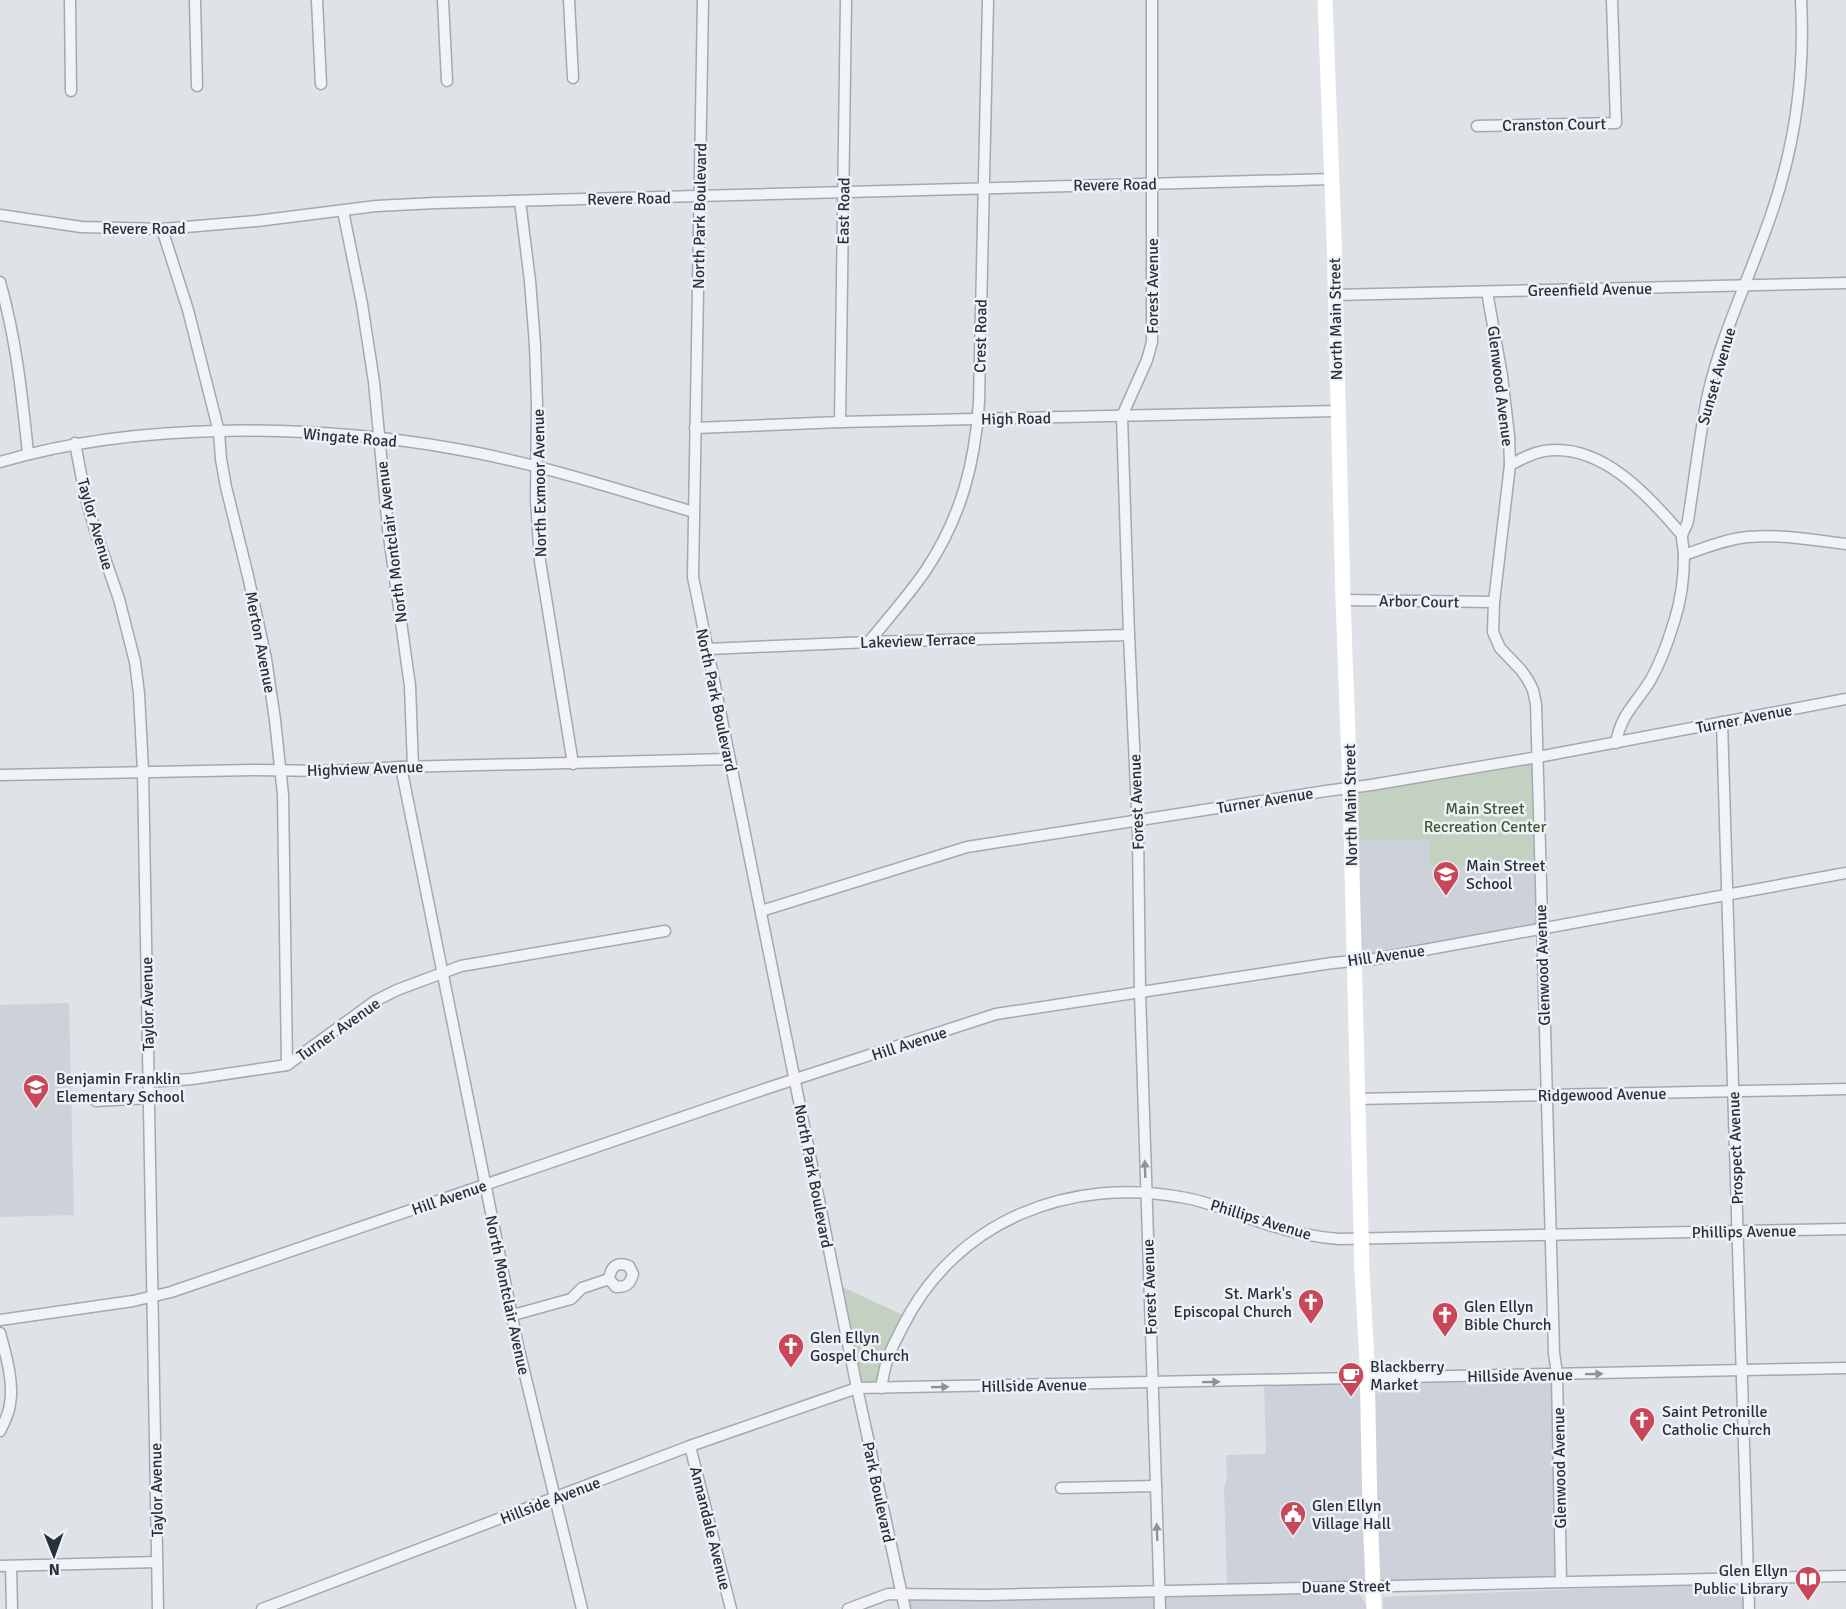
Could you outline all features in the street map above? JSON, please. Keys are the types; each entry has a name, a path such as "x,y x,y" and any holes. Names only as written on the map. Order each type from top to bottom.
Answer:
{"street":[{"path":"70,0 71,91"},
{"path":"195,0 197,86"},
{"path":"317,0 321,84"},
{"path":"443,0 447,81"},
{"path":"569,0 573,78"},
{"name":"North Park Boulevard","path":"703,0 693,578 857,1388"},
{"name":"East Road","path":"840,422 846,0"},
{"name":"Crest Road","path":"869,642 925,571 951,525 968,479 977,436 988,0"},
{"name":"Forest Avenue","path":"1152,0 1152,342 1147,360 1122,416 1137,821 1140,992 1160,1609"},
{"name":"North Main Street","path":"1325,0 1374,1609"},
{"name":"Cranston Court","path":"1477,126 1616,123 1612,0"},
{"name":"Sunset Avenue","path":"1616,743 1619,727 1651,679 1665,650 1675,619 1683,578 1682,535 1687,524 1695,461 1708,392 1776,199 1793,133 1802,49 1801,0"},
{"name":"Revere Road","path":"0,215 81,227 162,229 424,203 1332,179"},
{"name":"North Exmoor Avenue","path":"520,201 535,345 537,525 540,561 573,764"},
{"name":"North Montclair Avenue","path":"343,211 366,328 388,529 410,686 413,767"},
{"name":"Merton Avenue","path":"162,229 188,310 219,432 226,487 266,659 283,795 287,1065"},
{"path":"0,282 16,348 28,453"},
{"name":"Greenfield Avenue","path":"1335,295 1846,283"},
{"name":"Glenwood Avenue","path":"1487,292 1502,376 1510,465 1494,602 1493,632 1500,648 1521,670 1533,690 1536,704 1550,1235 1554,1353 1557,1374 1561,1582"},
{"name":"High Road","path":"695,428 840,422 1337,411"},
{"name":"Wingate Road","path":"0,462 28,453 75,443 144,436 219,432 296,432 379,437 458,449 694,512"},
{"name":"Taylor Avenue","path":"75,443 89,507 119,599 135,662 139,694 143,771 158,1609"},
{"path":"1510,465 1535,453 1561,449 1578,452 1605,465 1639,488 1682,535"},
{"path":"1684,555 1712,545 1747,537 1780,536 1846,544"},
{"name":"Arbor Court","path":"1343,600 1494,602"},
{"name":"Lakeview Terrace","path":"707,649 1129,635"},
{"name":"Turner Avenue","path":"761,911 968,847 1538,757 1846,699"},
{"name":"Prospect Avenue","path":"1722,722 1749,1609"},
{"name":"Highview Avenue","path":"0,775 143,771 329,771 401,767 729,759"},
{"name":"North Montclair Avenue","path":"401,767 520,1358 582,1609"},
{"name":"Hill Avenue","path":"0,1320 133,1301 171,1292 768,1088 996,1014 1375,958 1846,873"},
{"name":"Turner Avenue","path":"148,1082 287,1065 375,1001 397,990 461,966 665,931"},
{"name":"Ridgewood Avenue","path":"1357,1099 1846,1089"},
{"path":"96,1101 149,1098"},
{"name":"Phillips Avenue","path":"881,1388 887,1361 909,1313 946,1263 974,1240 1016,1215 1059,1200 1101,1194 1146,1192 1205,1202 1258,1221 1323,1238 1846,1229"},
{"path":"513,1315 571,1299 582,1288 609,1279"},
{"path":"0,1333 8,1364 11,1397 8,1415 0,1431"},
{"name":"Hillside Avenue","path":"262,1609 690,1446 857,1388 1846,1368"},
{"name":"Park Boulevard","path":"857,1388 901,1596"},
{"name":"Annandale Avenue","path":"690,1446 731,1609"},
{"path":"1061,1488 1156,1486"},
{"path":"12,1609 5,1566 157,1562"},
{"name":"Duane Street","path":"848,1609 888,1594 901,1596 1846,1576"},
{"path":"901,1596 905,1609"}],"shaded area":[{"name":"Main Street School","path":"1430,839 1430,867 1536,865 1537,927 1357,957 1355,841"},
{"name":"Benjamin Franklin Elementary School","path":"69,1003 74,1215 0,1217 0,1005"},
{"path":"1554,1377 1559,1579 1374,1583 1370,1382"},
{"path":"1365,1381 1369,1582 1227,1585 1224,1488 1227,1477 1226,1455 1266,1454 1264,1384"},
{"path":"1745,1582 1745,1609 1383,1609 1383,1597"},
{"path":"1157,1592 1157,1609 907,1609 903,1598"},
{"path":"1162,1592 1360,1595 1369,1609 1163,1609"}],"green space":[{"name":"Main Street Recreation Center","path":"1532,761 1536,865 1430,867 1429,840 1355,841 1354,791"},
{"path":"838,1285 905,1316 876,1383 858,1383"}],"place":[{"name":"Main Street School","path":"1446,897"},
{"name":"Benjamin Franklin Elementary School","path":"36,1110"},
{"name":"St. Mark's Episcopal Church","path":"1311,1325"},
{"name":"Glen Ellyn Bible Church","path":"1445,1338"},
{"name":"Glen Ellyn Gospel Church","path":"791,1369"},
{"name":"Blackberry Market","path":"1351,1398"},
{"name":"Saint Petronille Catholic Church","path":"1642,1443"},
{"name":"Glen Ellyn Village Hall","path":"1293,1537"},
{"name":"Glen Ellyn Public Library","path":"1808,1602"}]}
